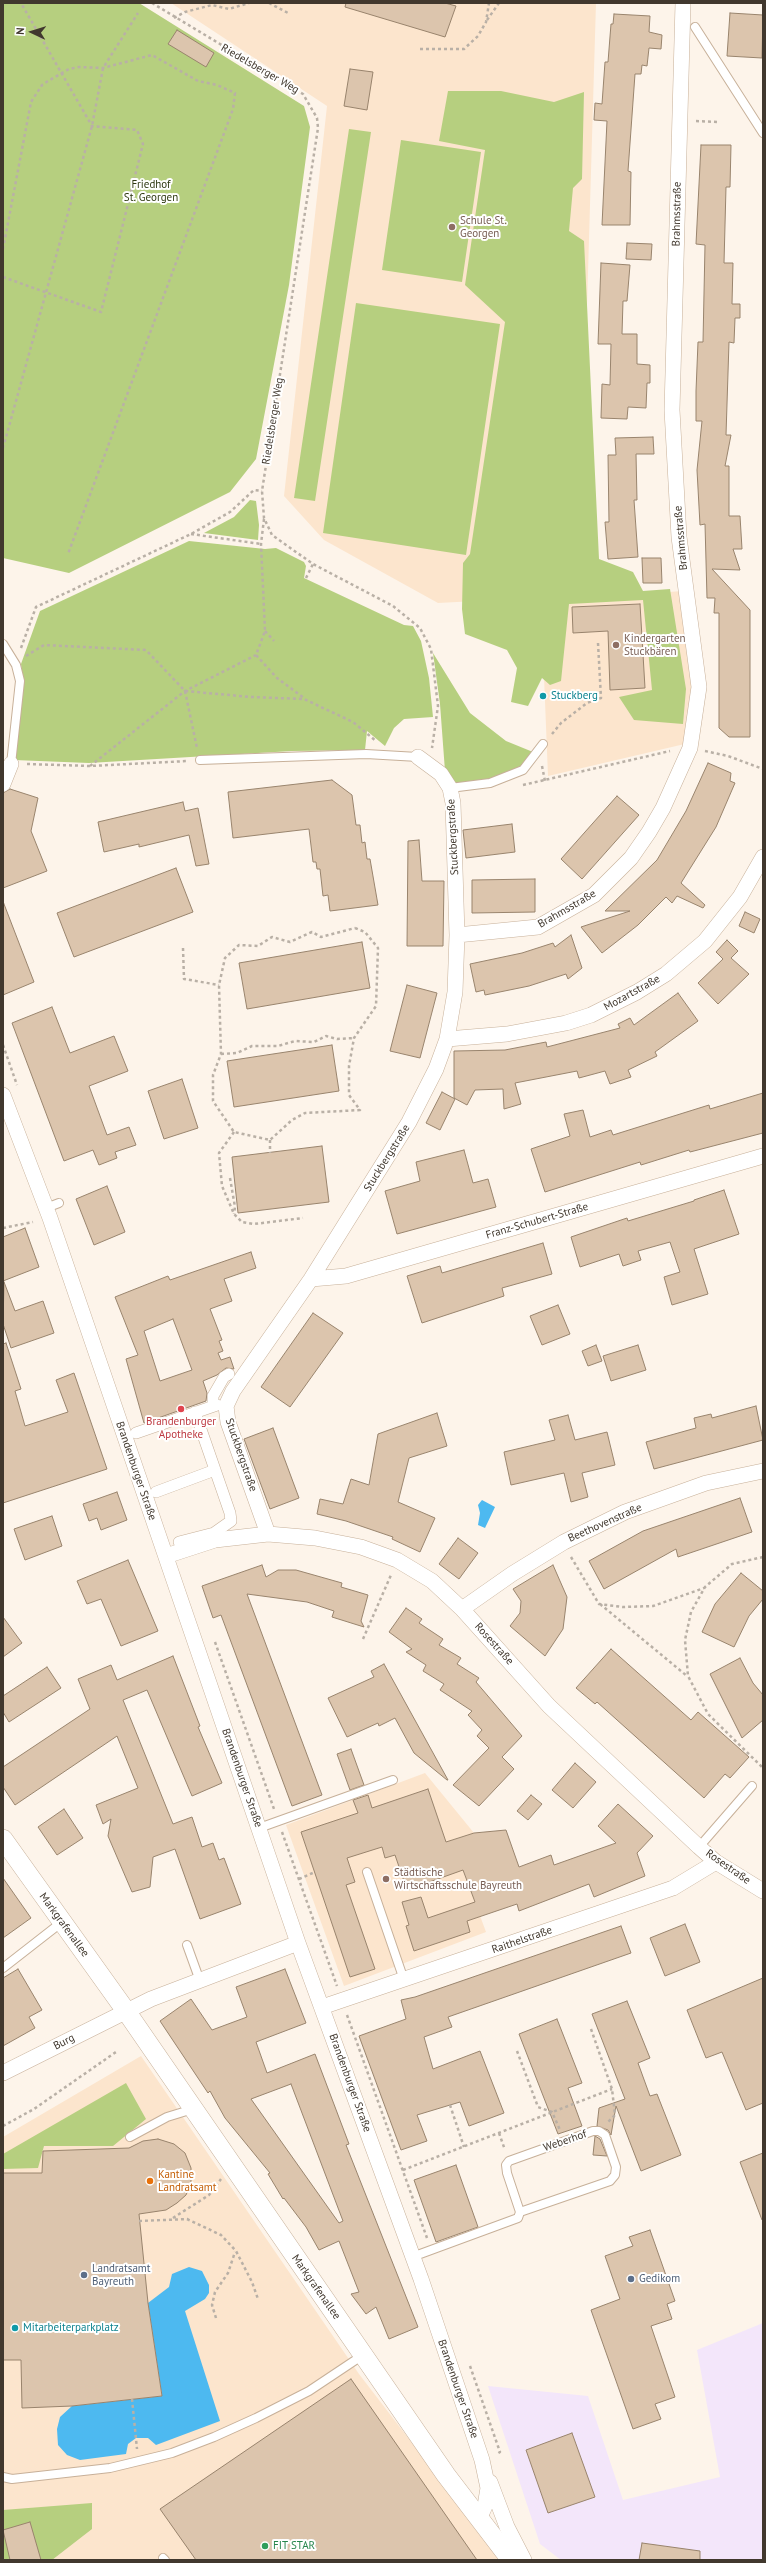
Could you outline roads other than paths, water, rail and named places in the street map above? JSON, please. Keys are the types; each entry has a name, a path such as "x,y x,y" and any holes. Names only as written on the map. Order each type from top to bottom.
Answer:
{"street":[{"name":"Brahmsstraße","path":"457,935 538,927 594,895 631,858 649,832 663,808 684,749 699,687 679,537 672,410 683,3"},
{"name":"Stuckbergstraße","path":"268,1534 228,1422 226,1406 233,1391 311,1279 409,1122 436,1069 447,1039 455,992 457,935 453,803 450,788 441,774 422,760"},
{"path":"3,784 11,764"},
{"name":"Mozartstraße","path":"447,1039 507,1034 566,1023 591,1015 637,992 666,974 705,941 740,896 763,857"},
{"name":"Brandenburger Straße","path":"3,1095 52,1210 166,1556 298,1943 412,2257 482,2460 507,2527 524,2560"},
{"name":"Franz-Schubert-Straße","path":"311,1279 346,1276 763,1156"},
{"path":"136,1433 215,1406 213,1396 224,1377 229,1374"},
{"path":"179,1542 214,1534 228,1529 233,1512 215,1470 195,1412"},
{"path":"156,1492 215,1470"},
{"name":"Beethovenstraße","path":"462,1609 512,1574 564,1542 625,1512 706,1483 763,1470"},
{"name":"Rosestraße","path":"166,1556 215,1540 268,1534 315,1538 361,1547 397,1560 432,1582 462,1609 550,1706 699,1847 716,1862 763,1891"},
{"name":"Markgrafenallee","path":"3,1839 126,2011 363,2355 479,2519 511,2560"},
{"name":"Raithelstraße","path":"322,2007 673,1888 716,1862"},
{"path":"126,2011 298,1943"},
{"name":"Burg","path":"3,2073 126,2011"},
{"name":"Brandenburger Straße","path":"479,2519 485,2506 488,2488 482,2460"}],"lane":[{"path":"695,27 763,133"},
{"path":"3,644 15,664 20,681 11,764"},
{"path":"450,788 490,783 523,770 543,744"},
{"path":"200,760 366,754 396,756 422,760"},
{"path":"259,1828 393,1780"},
{"path":"699,1847 752,1786"},
{"path":"367,1872 404,1980"},
{"path":"3,1968 62,1922"},
{"path":"187,1945 200,1981"},
{"path":"130,2137 167,2117 194,2109"},
{"name":"Weberhof","path":"412,2257 432,2251 518,2218 520,2212 506,2165 509,2161 564,2141 599,2131 605,2135 616,2167 615,2175 610,2181 520,2212"},
{"path":"3,2477 12,2479 110,2468 172,2453 214,2437 256,2418 309,2391 363,2355"}],"water":[{"path":"482,1500 495,1507 485,1528 478,1525 480,1513 478,1505"},
{"path":"189,2267 202,2271 209,2285 209,2293 205,2299 185,2311 220,2421 156,2445 148,2438 136,2438 128,2444 126,2454 80,2460 67,2455 58,2445 57,2429 60,2417 72,2406 162,2396 148,2303 169,2287 172,2274"}],"place":[{"name":"Schule St. Georgen","path":"452,227"},
{"name":"Kindergarten Stuckbären","path":"616,645"},
{"name":"Stuckberg","path":"543,696"},
{"name":"Brandenburger Apotheke","path":"181,1409"},
{"name":"Städtische Wirtschaftsschule Bayreuth","path":"386,1879"},
{"name":"Kantine Landratsamt","path":"150,2181"},
{"name":"Landratsamt Bayreuth","path":"84,2275"},
{"name":"Gedikom","path":"631,2279"},
{"name":"Mitarbeiterparkplatz","path":"15,2328"},
{"name":"FIT STAR","path":"265,2546"}],"park label":[{"name":"Friedhof St. Georgen","path":"151,191"}]}
